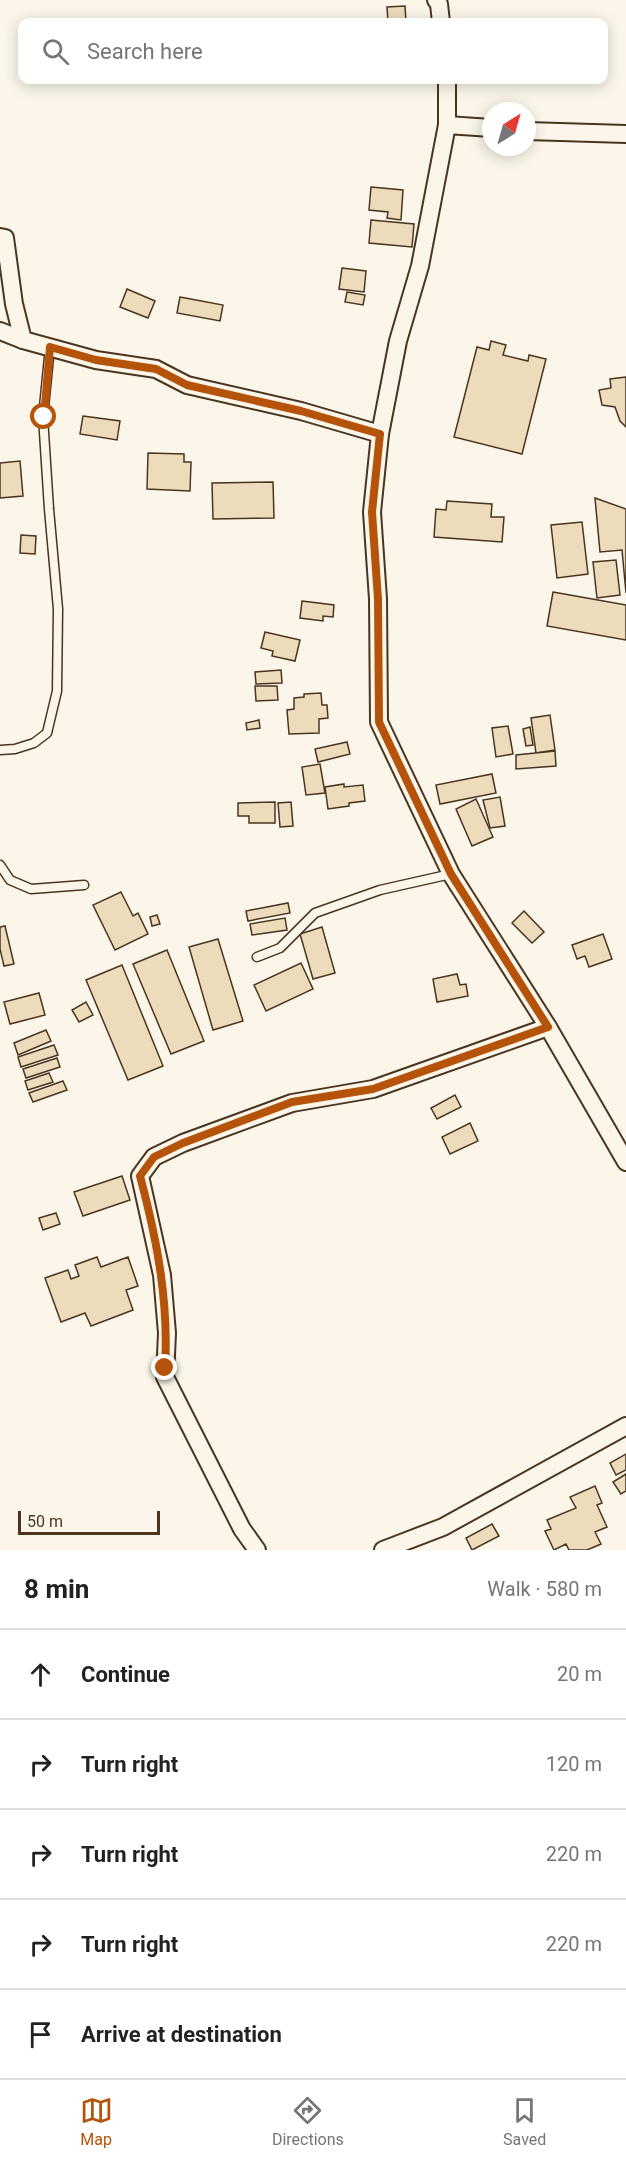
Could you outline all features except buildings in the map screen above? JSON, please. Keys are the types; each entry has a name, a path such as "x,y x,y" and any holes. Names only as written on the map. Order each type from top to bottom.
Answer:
{"street":[{"path":"436,0 439,3 441,18"},
{"path":"447,84 447,125 420,266 398,341 380,434 372,512 378,599 379,722 451,874 548,1027 626,1162"},
{"path":"447,125 482,127"},
{"path":"536,131 626,134"},
{"path":"0,237 5,238 14,304 23,340"},
{"path":"0,331 23,340 96,360 156,369 187,385 301,411 380,434"},
{"path":"257,1550 242,1529 165,1377 167,1333 162,1275 140,1176 154,1157 183,1143 292,1102 373,1089 548,1027"},
{"path":"383,1550 443,1527 626,1426"}],"lane":[{"path":"0,750 15,749 34,743 46,733 57,691 58,609 44,417 50,347"},
{"path":"0,865 10,880 31,889 84,885"},
{"path":"257,957 280,948 315,913 380,890 451,874"}],"route":[{"path":"44,417 50,347 96,360 156,369 187,385 301,411 380,434 372,512 378,599 379,722 451,874 548,1027 373,1089 292,1102 183,1143 154,1157 140,1176 162,1275 167,1333 165,1368"}]}
